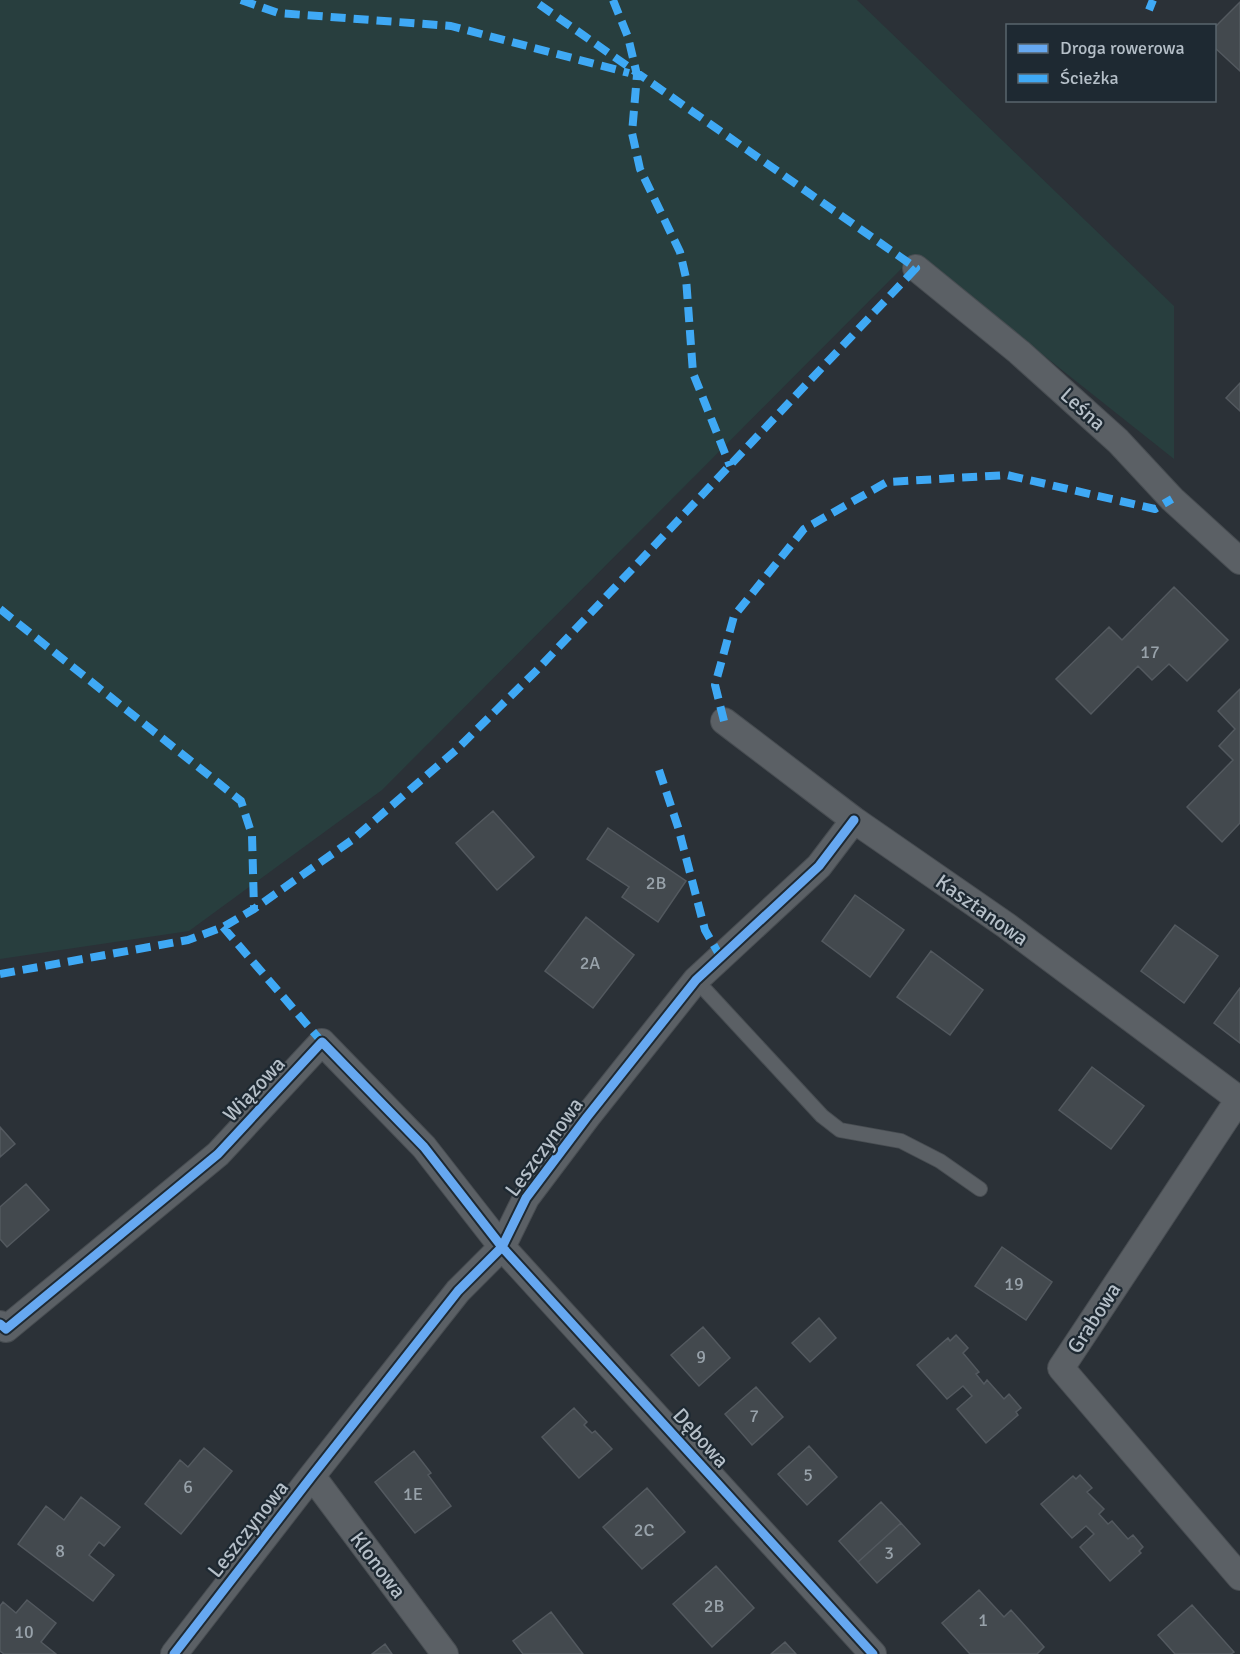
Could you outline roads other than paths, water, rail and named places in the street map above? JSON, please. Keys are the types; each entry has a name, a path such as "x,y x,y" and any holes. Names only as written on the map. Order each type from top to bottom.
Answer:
{"street":[{"name":"Leśna","path":"916,268 1019,352 1110,433 1172,499 1240,561"},
{"name":"Kasztanowa","path":"724,721 854,820 1007,926 1239,1100"},
{"name":"Leszczynowa","path":"174,1654 458,1291 502,1247 526,1198 696,980 819,866 854,820"},
{"name":"Wiązowa","path":"2,1334 218,1154 322,1042 424,1147 502,1247"},
{"name":"Grabowa","path":"1239,1100 1061,1368 1240,1577"},
{"name":"Dębowa","path":"502,1247 873,1654"},
{"name":"Klonowa","path":"312,1476 445,1654"}],"lane":[{"path":"696,980 822,1116 840,1130 901,1141 940,1161 980,1189"}]}
